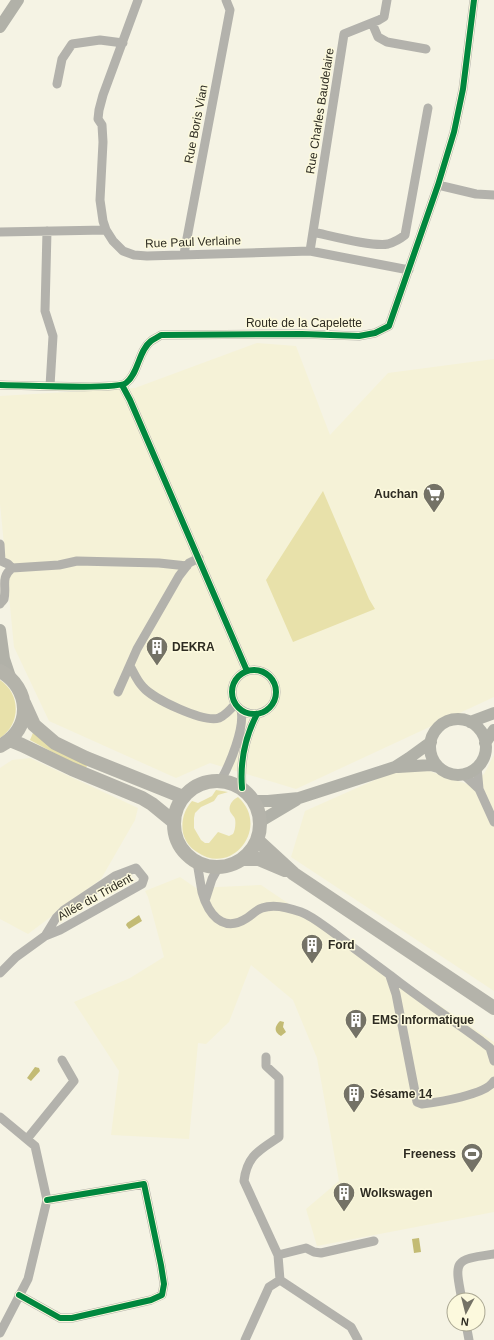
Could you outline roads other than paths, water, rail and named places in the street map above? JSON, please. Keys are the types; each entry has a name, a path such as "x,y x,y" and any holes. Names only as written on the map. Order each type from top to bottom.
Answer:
{"main road":[{"path":"0,27 18,0"},
{"path":"0,630 5,674 19,689 34,725 56,743 86,758 183,797"},
{"path":"5,743 18,730 22,720 24,703"},
{"path":"470,722 494,713"},
{"path":"254,800 268,802 299,798 395,767 431,765 438,766 451,774 463,774 477,767 484,756 485,743 480,730 470,722 456,719 444,723 436,730 431,742 431,753 438,766"},
{"path":"485,743 494,730"},
{"path":"395,767 431,742"},
{"path":"5,743 22,745 72,769 142,798 174,822"},
{"path":"221,780 231,782 242,788 254,800 260,822 257,840 243,858 230,864 219,866 197,862 188,854 179,843 174,822 177,809 183,797 191,790 203,784 221,780"},
{"path":"260,822 299,798"},
{"path":"257,840 294,874 494,1008"},
{"path":"243,858 259,859 294,874"}],"street":[{"name":"Rue Paul Verlaine","path":"138,0 104,95 98,119 102,125 103,142 100,200 103,221 106,230 122,252 134,255 310,250 409,270"},
{"name":"Rue Boris Vian","path":"184,254 230,10 226,0"},
{"name":"Rue Charles Baudelaire","path":"310,250 344,34 384,17 387,0"},
{"name":"Route de la Capelette","path":"122,384 125,384 134,372 142,354 150,342 161,335 302,334 359,336 375,333 389,326 438,185 454,132 463,89 474,0"},
{"path":"372,23 378,37 387,42 426,49"},
{"path":"57,84 62,59 72,44 100,40 123,43"},
{"path":"313,232 372,243 387,244 394,242 405,235 428,108"},
{"path":"438,185 476,194 494,195"},
{"path":"0,232 106,230"},
{"path":"47,231 45,311 53,336 50,386"},
{"path":"0,385 104,386 122,384 247,671"},
{"path":"0,544 1,561 8,564 12,568"},
{"path":"118,692 141,643 179,576 189,563 199,558"},
{"path":"0,604 4,598 4,575 12,568 77,561 153,563 187,566"},
{"path":"130,666 144,688 164,703 186,712 208,718 219,718 238,707"},
{"path":"221,780 229,765 242,717 232,695 233,685 238,676 247,671 257,669 266,673 274,680 276,686 276,697 272,706 267,711 257,714 248,713 238,707"},
{"path":"242,788 241,766 249,732 257,714"},
{"path":"477,767 479,789 494,822"},
{"path":"463,774 479,789"},
{"path":"197,862 202,892 209,910 214,917 222,922 231,924 238,923 256,911 270,906 301,912 322,924 390,976 481,1041 490,1048 494,1061"},
{"path":"205,901 212,879 219,866"},
{"name":"Allée du Trident","path":"0,973 16,957 45,936 60,930 142,884 144,878 136,868 115,876 64,910 56,918 45,936"},
{"path":"390,976 396,994 417,1102 422,1104 467,1095 485,1090 494,1081"},
{"path":"266,1057 266,1066 279,1078 279,1137 257,1152 246,1168 244,1181 278,1255 280,1280"},
{"path":"27,1140 74,1081 62,1060"},
{"path":"0,1117 35,1146 47,1200 28,1279 1,1331"},
{"path":"19,1296 60,1318 72,1318 151,1300 162,1296 164,1284 161,1265 144,1184 47,1200"},
{"path":"278,1255 306,1248 314,1252 321,1253 374,1241"},
{"path":"460,1292 457,1276 458,1266 462,1260 494,1254"},
{"path":"245,1340 269,1287 280,1280"},
{"path":"280,1280 351,1327 358,1340"}],"place":[{"name":"Auchan","path":"434,514"},
{"name":"DEKRA","path":"157,666"},
{"name":"Ford","path":"312,964"},
{"name":"EMS Informatique","path":"356,1040"},
{"name":"Sésame 14","path":"354,1114"},
{"name":"Freeness","path":"472,1174"},
{"name":"Wolkswagen","path":"344,1212"}]}
